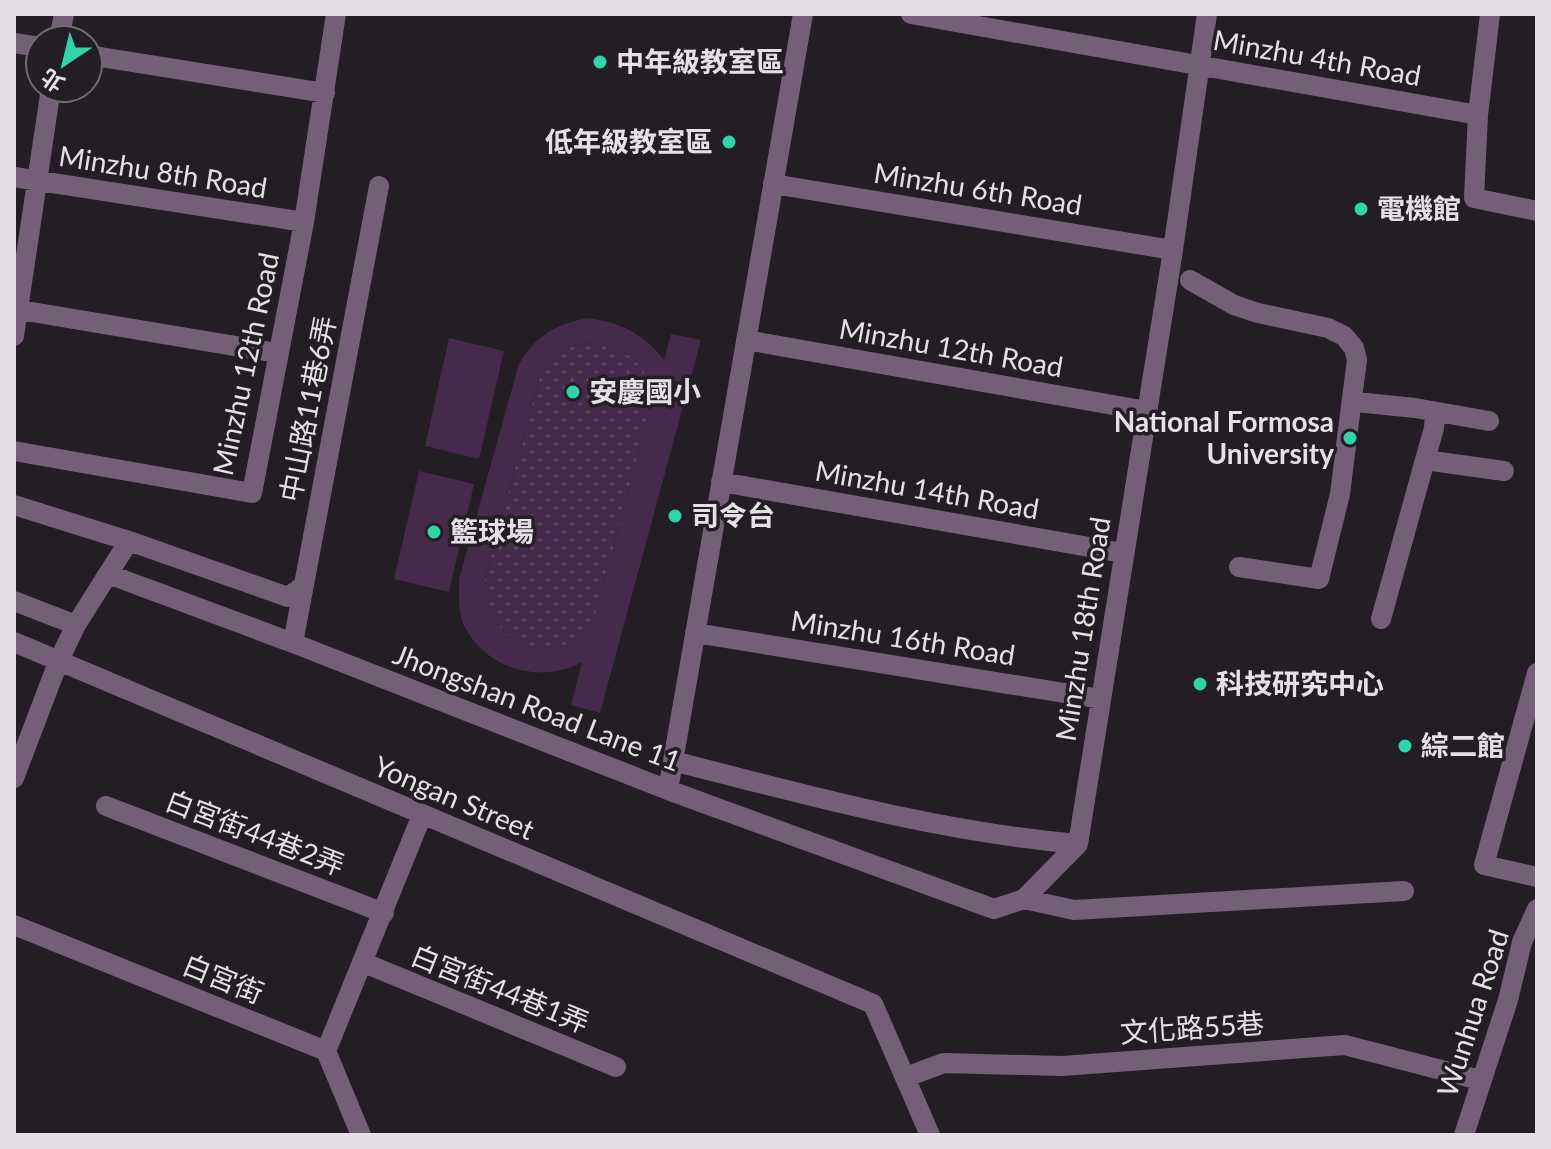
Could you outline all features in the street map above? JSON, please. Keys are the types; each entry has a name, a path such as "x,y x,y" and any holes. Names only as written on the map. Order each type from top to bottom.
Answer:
{"street":[{"name":"Minzhu 12th Road","path":"14,451 252,493 304,222 336,14"},
{"path":"668,790 803,14"},
{"name":"Minzhu 4th Road","path":"911,14 1478,115"},
{"name":"Minzhu 18th Road","path":"1078,844 1173,250 1207,14"},
{"path":"1490,14 1478,115 1474,198 1537,211"},
{"path":"104,58 325,93"},
{"path":"14,336 48,104"},
{"name":"Minzhu 8th Road","path":"14,177 304,222"},
{"name":"Minzhu 6th Road","path":"773,184 1173,250"},
{"name":"中山路11巷6弄","path":"293,643 379,186"},
{"path":"1190,280 1234,305 1328,328 1344,336 1354,348 1357,360 1340,494 1319,579 1239,567"},
{"path":"17,310 277,353"},
{"name":"Minzhu 12th Road","path":"746,340 1147,411"},
{"path":"1351,406 1364,402 1489,421"},
{"path":"1381,619 1434,428 1435,412"},
{"path":"1425,460 1504,471"},
{"name":"Minzhu 14th Road","path":"721,482 1123,553"},
{"path":"14,505 129,541 288,597 303,586"},
{"path":"14,778 59,660 76,625 129,541"},
{"name":"Jhongshan Road Lane 11","path":"108,574 668,790 994,909 1024,899"},
{"path":"14,601 76,625"},
{"name":"Minzhu 16th Road","path":"695,633 1101,699"},
{"name":"Yongan Street","path":"14,642 873,1004 906,1077"},
{"path":"1537,673 1484,865 1537,877"},
{"path":"673,761 831,802 1010,838 1078,844"},
{"name":"白宮街44巷2弄","path":"106,806 384,913"},
{"path":"361,1135 326,1051 422,815"},
{"path":"1024,899 1078,844"},
{"path":"1024,899 1074,910 1404,891"},
{"name":"Wunhua Road","path":"1464,1135 1508,1000 1522,942 1536,914"},
{"name":"白宮街","path":"14,925 326,1051"},
{"name":"白宮街44巷1弄","path":"362,962 616,1067"},
{"name":"文化路55巷","path":"906,1077 944,1063 1062,1066 1345,1045 1480,1080"},
{"path":"906,1077 930,1135"}],"shaded area":[{"path":"588,318 621,326 640,336 664,360 671,334 701,340 600,713 571,705 582,662 566,669 532,672 499,662 472,639 463,623 459,601 459,579 518,367 538,340 555,328","holes":["590,343 618,350 638,364 645,373 650,398 649,413 594,619 579,636 562,646 543,648 524,644 508,635 495,620 487,601 485,579 540,376 567,349"]},
{"name":"籃球場","path":"449,338 504,351 479,459 425,446"},
{"path":"590,343 618,350 638,364 649,385 649,413 594,619 579,636 562,646 543,648 524,644 508,635 495,620 487,601 485,579 540,376 561,353"},
{"name":"籃球場","path":"419,471 474,484 449,592 394,579"}],"place":[{"name":"中年級教室區","path":"600,62"},
{"name":"低年級教室區","path":"729,142"},
{"name":"電機館","path":"1361,209"},
{"name":"安慶國小","path":"573,392"},
{"name":"National Formosa University","path":"1350,438"},
{"name":"司令台","path":"675,516"},
{"name":"籃球場","path":"434,532"},
{"name":"科技研究中心","path":"1200,684"},
{"name":"綜二館","path":"1405,746"}]}
